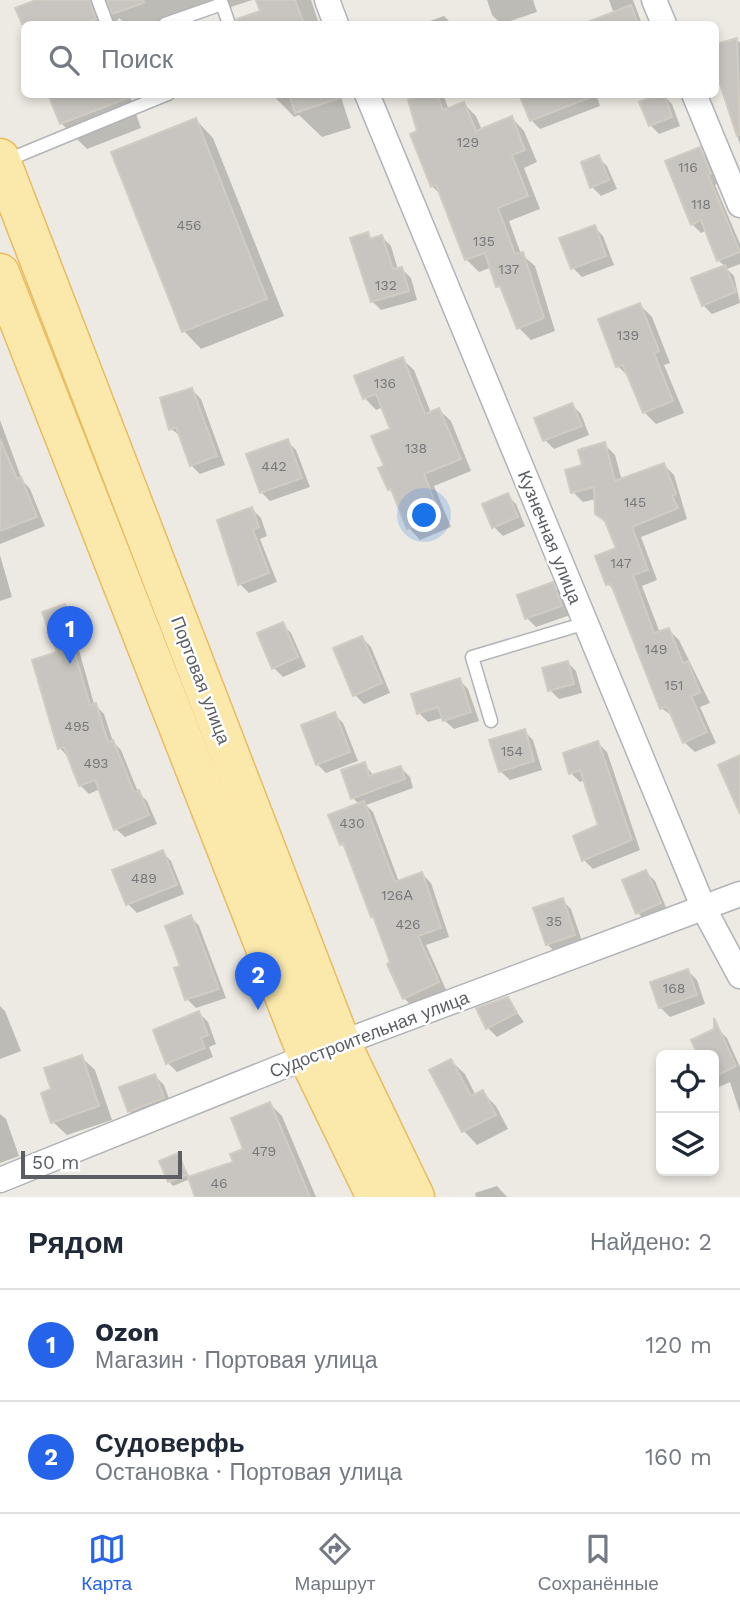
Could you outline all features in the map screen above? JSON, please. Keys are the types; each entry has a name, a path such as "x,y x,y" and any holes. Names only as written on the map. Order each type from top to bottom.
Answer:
{"main road":[{"name":"Портовая улица","path":"1,160 376,1197"},
{"name":"Портовая улица","path":"0,273 324,1050 415,1197"}],"street":[{"path":"327,0 335,21"},
{"path":"654,0 663,21"},
{"name":"Кузнечная улица","path":"369,98 704,909 740,976"},
{"path":"696,98 740,205"},
{"name":"Судостроительная улица","path":"0,1180 324,1050 740,894"}],"lane":[{"path":"98,0 106,21"},
{"path":"174,21 222,4 228,21"},
{"path":"1,160 150,98"},
{"path":"491,721 472,657 586,623"}],"building":[{"path":"36,0 89,0 96,19 21,22 15,8"},
{"path":"107,0 143,0 144,3 112,14"},
{"path":"256,0 295,0 303,21 237,21 260,11"},
{"path":"631,5 637,21 590,21"},
{"path":"737,38 740,135 737,136 719,81 719,43"},
{"path":"50,98 128,98 60,124"},
{"path":"290,98 340,98 295,113"},
{"path":"438,98 443,110 464,102 476,131 512,116 525,150 512,155 528,196 498,208 515,254 523,252 544,318 517,329 500,286 496,287 485,253 465,260 436,185 431,187 410,134 417,131 408,100"},
{"path":"521,98 589,98 530,121"},
{"path":"649,98 665,98 672,117 649,126 639,102"},
{"path":"196,118 267,299 182,332 111,152"},
{"path":"700,147 711,174 708,175 740,252 717,261 701,220 691,225 665,161"},
{"path":"599,155 609,180 590,188 581,162"},
{"path":"595,225 606,256 571,269 559,238"},
{"path":"368,232 370,239 382,235 393,269 402,267 409,291 371,302 350,238"},
{"path":"725,265 736,292 702,306 691,278"},
{"path":"640,303 659,351 654,353 673,401 643,413 623,365 616,367 598,319"},
{"path":"403,357 425,414 439,408 461,459 424,474 440,515 407,529 391,489 388,490 378,468 384,466 371,436 390,429 376,394 363,399 354,376"},
{"path":"192,388 217,456 190,466 176,427 169,430 160,398"},
{"path":"572,403 582,426 543,441 534,418"},
{"path":"0,439 17,479 21,477 37,517 0,531"},
{"path":"288,439 302,478 260,493 246,454"},
{"path":"605,442 615,481 664,463 676,494 672,496 678,508 632,527 648,570 633,575 654,633 669,628 683,663 688,661 700,693 691,696 707,732 683,743 667,706 660,709 611,584 606,585 595,556 616,548 605,521 595,514 594,487 571,493 565,470 582,465 578,450"},
{"path":"508,493 518,517 492,528 482,504"},
{"path":"252,507 259,527 253,530 269,573 238,585 217,520"},
{"path":"553,582 562,606 525,619 517,595"},
{"path":"65,604 71,622 66,623 90,705 96,703 108,742 113,740 134,792 139,790 149,815 114,830 95,780 79,786 64,747 58,749 32,660 57,652 42,612"},
{"path":"283,622 298,657 272,669 257,633"},
{"path":"362,636 382,683 353,696 333,648"},
{"path":"568,661 574,684 548,691 542,668"},
{"path":"460,678 471,712 443,721 438,707 417,714 411,694"},
{"path":"335,712 350,752 316,765 301,725"},
{"path":"525,729 534,761 499,772 489,740"},
{"path":"598,741 632,840 582,861 573,836 598,825 580,770 569,774 563,753"},
{"path":"740,755 740,814 718,765"},
{"path":"365,762 369,776 401,766 405,779 351,799 341,770"},
{"path":"364,801 395,882 422,872 441,928 418,936 439,982 403,999 387,964 390,962 373,916 371,917 343,843 340,845 328,815"},
{"path":"163,850 177,885 126,905 112,870"},
{"path":"646,870 661,903 636,914 622,880"},
{"path":"563,898 575,935 546,945 533,908"},
{"path":"191,915 219,989 185,1000 174,968 180,966 165,926"},
{"path":"688,969 697,995 659,1008 650,982"},
{"path":"508,997 517,1013 486,1029 476,1008"},
{"path":"199,1011 208,1035 201,1038 205,1048 166,1064 153,1030"},
{"path":"714,1018 736,1066 719,1074 719,1050 696,1050 691,1040 714,1029"},
{"path":"82,1055 99,1106 51,1123 41,1093 51,1089 44,1068"},
{"path":"451,1059 471,1096 483,1090 496,1115 462,1132 429,1070"},
{"path":"155,1074 164,1098 128,1112 119,1087"},
{"path":"270,1102 310,1197 195,1197 188,1177 233,1162 230,1154 243,1149 231,1118"},
{"path":"178,1153 187,1175 168,1182 159,1161"}],"place":[{"name":"Ozon","path":"70,664"},
{"name":"Судоверфь","path":"258,1010"}]}
